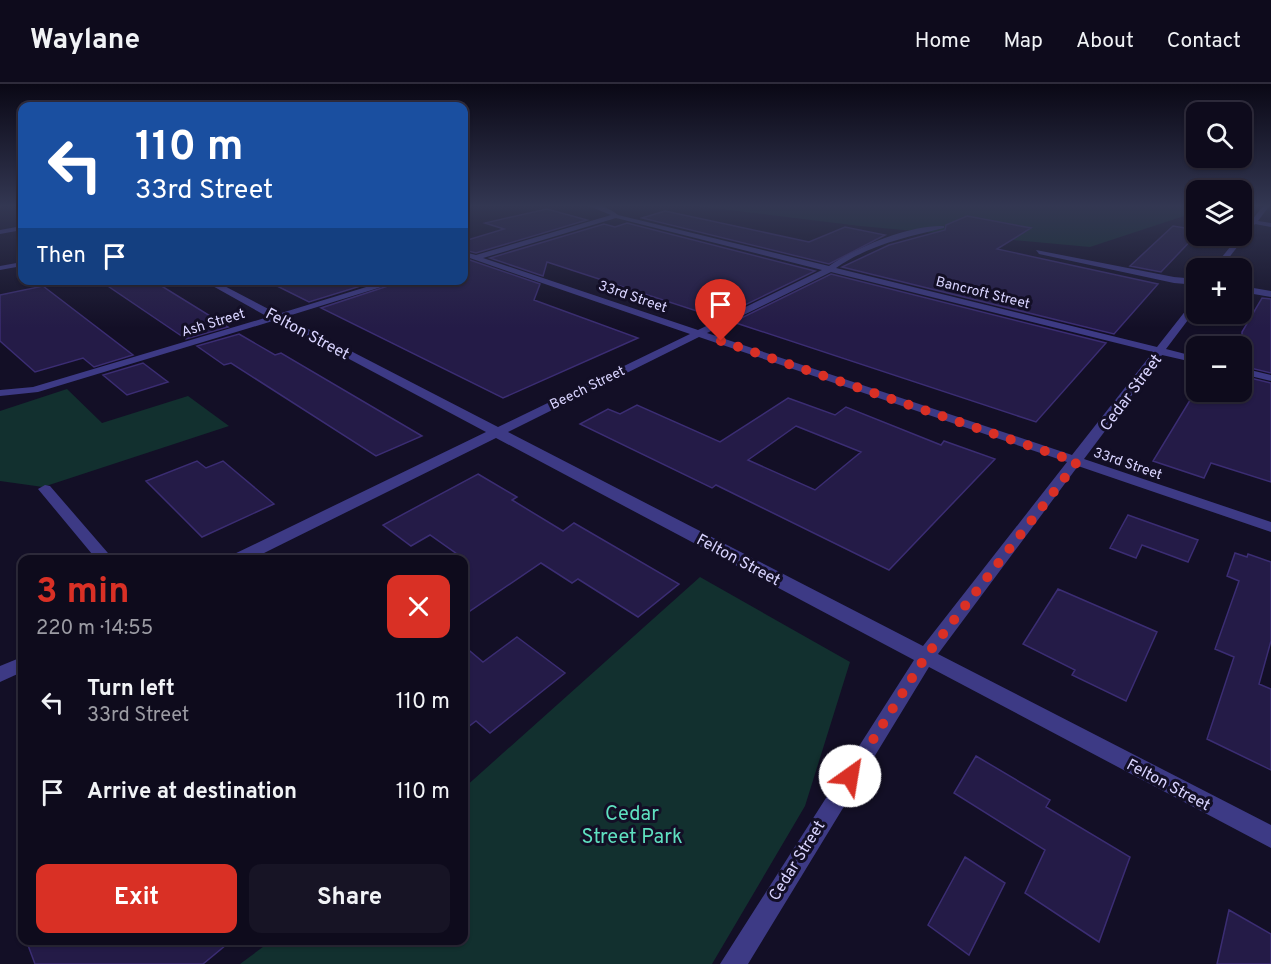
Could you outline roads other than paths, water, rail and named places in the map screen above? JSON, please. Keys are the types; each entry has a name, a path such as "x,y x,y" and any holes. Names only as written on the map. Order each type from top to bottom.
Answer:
{"street":[{"path":"468,261 516,246"},
{"name":"Bancroft Street","path":"737,246 1186,357"},
{"name":"Beech Street","path":"246,555 699,334 872,246"},
{"path":"1225,258 1235,246"},
{"path":"1039,252 1186,280"},
{"name":"33rd Street","path":"468,255 1271,527"},
{"path":"0,268 18,265"},
{"name":"Felton Street","path":"216,285 1271,837"},
{"name":"Ash Street","path":"0,393 34,390 384,285"},
{"path":"1252,291 1271,294"},
{"name":"Cedar Street","path":"734,960 926,656 1186,317"},
{"path":"1252,373 1271,378"},
{"path":"45,489 102,555"},
{"path":"0,675 18,666"}],"park label":[{"name":"Cedar Street Park","path":"632,824"}]}
